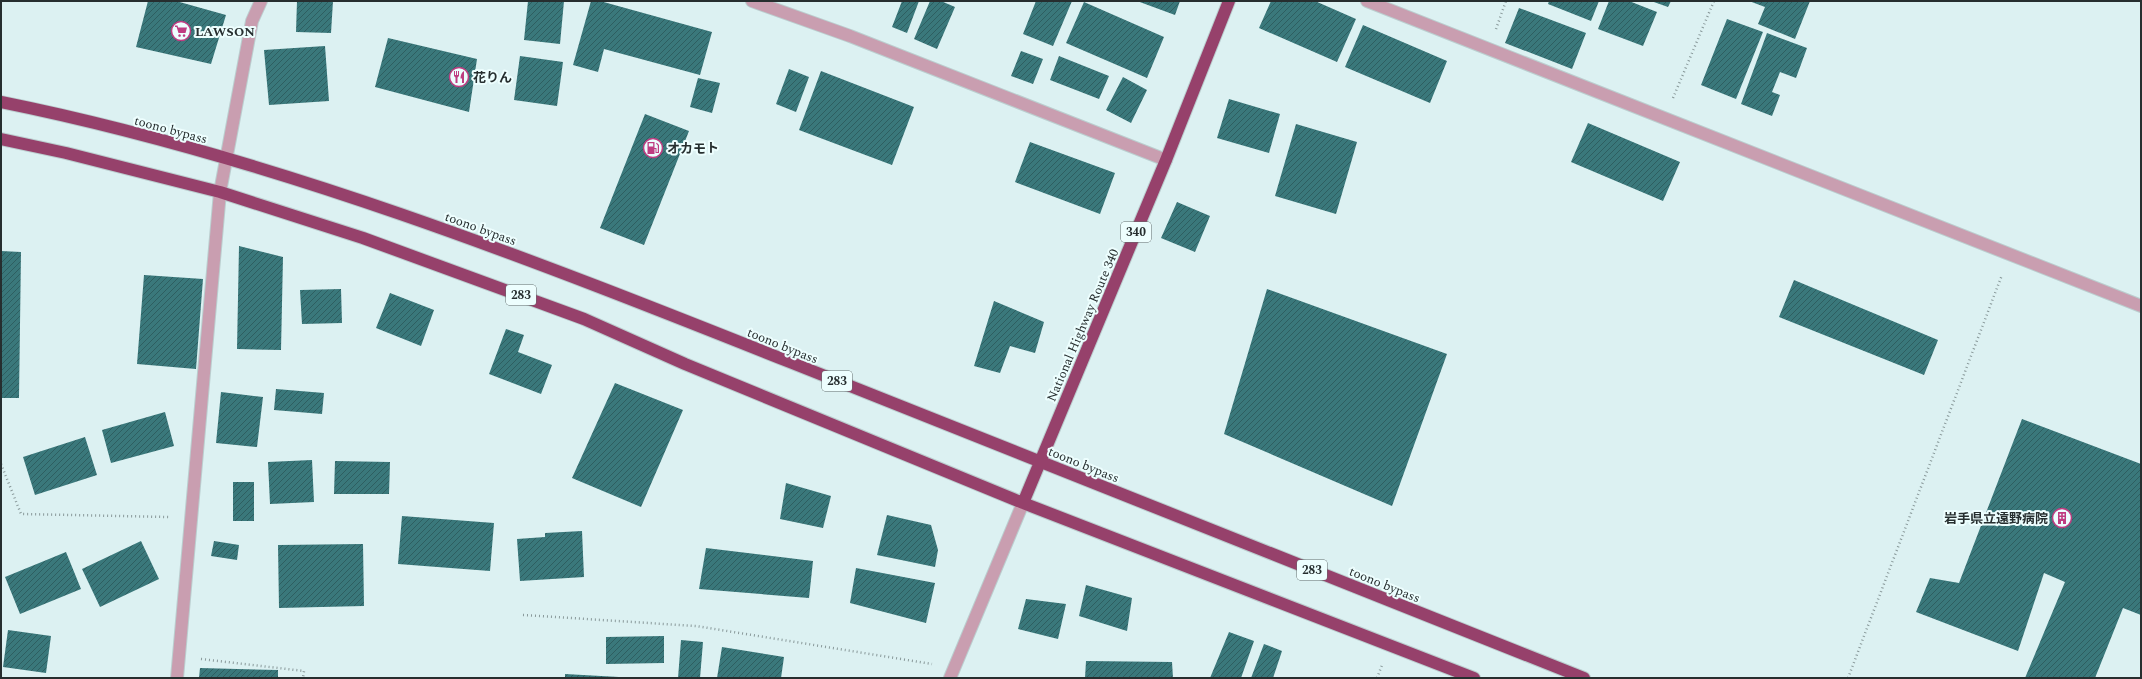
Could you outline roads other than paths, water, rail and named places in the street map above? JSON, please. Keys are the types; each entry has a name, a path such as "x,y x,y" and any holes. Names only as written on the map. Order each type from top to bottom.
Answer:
{"highway":[{"name":"National Highway Route 340","path":"1023,503 1166,160 1229,1"},
{"name":"toono bypass","path":"1,102 72,116 226,158 309,182 455,233 633,300 1584,678"},
{"name":"283","path":"1,139 66,153 220,192 363,238 584,318 685,364 1023,503 1474,678"}],"street":[{"path":"177,678 220,192 252,21 262,1"},
{"path":"752,1 850,36 1166,160"},
{"path":"1367,1 2141,306"},
{"path":"952,673 1023,503"}],"place":[{"name":"LAWSON","path":"181,31"},
{"name":"花りん","path":"459,77"},
{"name":"オカモト","path":"653,148"},
{"name":"岩手県立遠野病院","path":"2062,518"}]}
